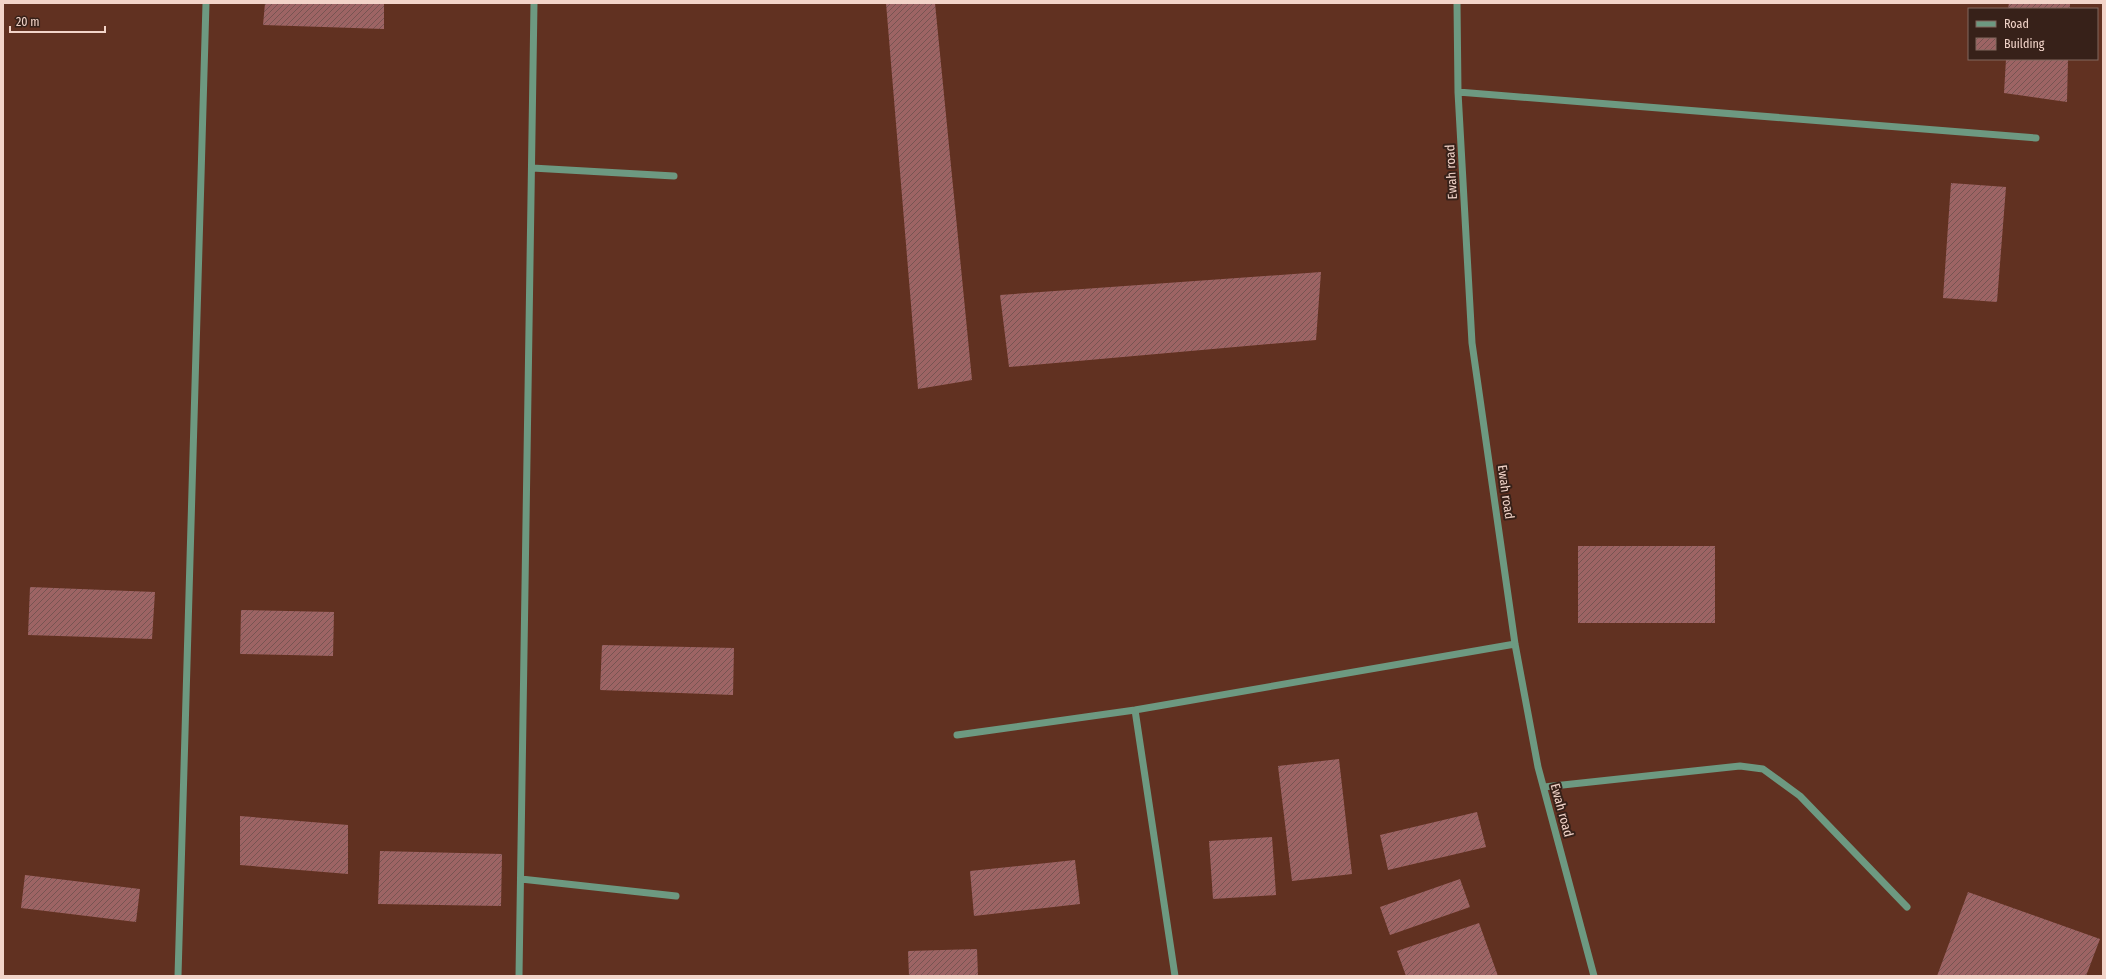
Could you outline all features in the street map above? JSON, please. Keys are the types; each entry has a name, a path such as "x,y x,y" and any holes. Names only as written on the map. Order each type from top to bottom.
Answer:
{"street":[{"path":"178,976 206,3"},
{"path":"519,976 534,3"},
{"name":"Ewah road","path":"1457,3 1458,92 1472,343 1515,644 1544,787 1594,976"},
{"path":"1458,92 2036,138"},
{"path":"532,168 674,176"},
{"path":"957,735 1135,710 1515,644"},
{"path":"1135,710 1175,976"},
{"path":"1544,787 1740,766 1763,770 1800,796 1907,907"},
{"path":"521,879 676,896"}],"building":[{"path":"265,3 384,3 384,29 263,25"},
{"path":"886,3 935,3 972,380 918,389"},
{"path":"2009,3 2070,3 2070,8 2008,8"},
{"path":"2006,60 2068,60 2067,102 2004,93"},
{"path":"1951,183 2006,187 1997,302 1943,298"},
{"path":"1321,272 1316,340 1009,367 1000,295"},
{"path":"1578,546 1715,546 1715,623 1578,623"},
{"path":"30,587 155,592 152,639 28,635"},
{"path":"241,610 334,612 333,656 240,654"},
{"path":"602,645 734,648 733,695 600,690"},
{"path":"1339,759 1352,874 1292,881 1278,766"},
{"path":"1477,812 1486,847 1388,870 1380,835"},
{"path":"240,816 348,825 348,874 240,865"},
{"path":"1272,837 1276,895 1213,899 1209,841"},
{"path":"380,851 502,854 501,906 378,904"},
{"path":"1075,860 1080,904 974,916 970,871"},
{"path":"25,875 140,889 136,922 21,908"},
{"path":"1460,879 1470,907 1390,935 1380,907"},
{"path":"1968,892 2100,939 2086,976 1937,976"},
{"path":"1479,923 1498,976 1406,976 1397,951"},
{"path":"977,949 978,976 909,976 908,951"}]}
